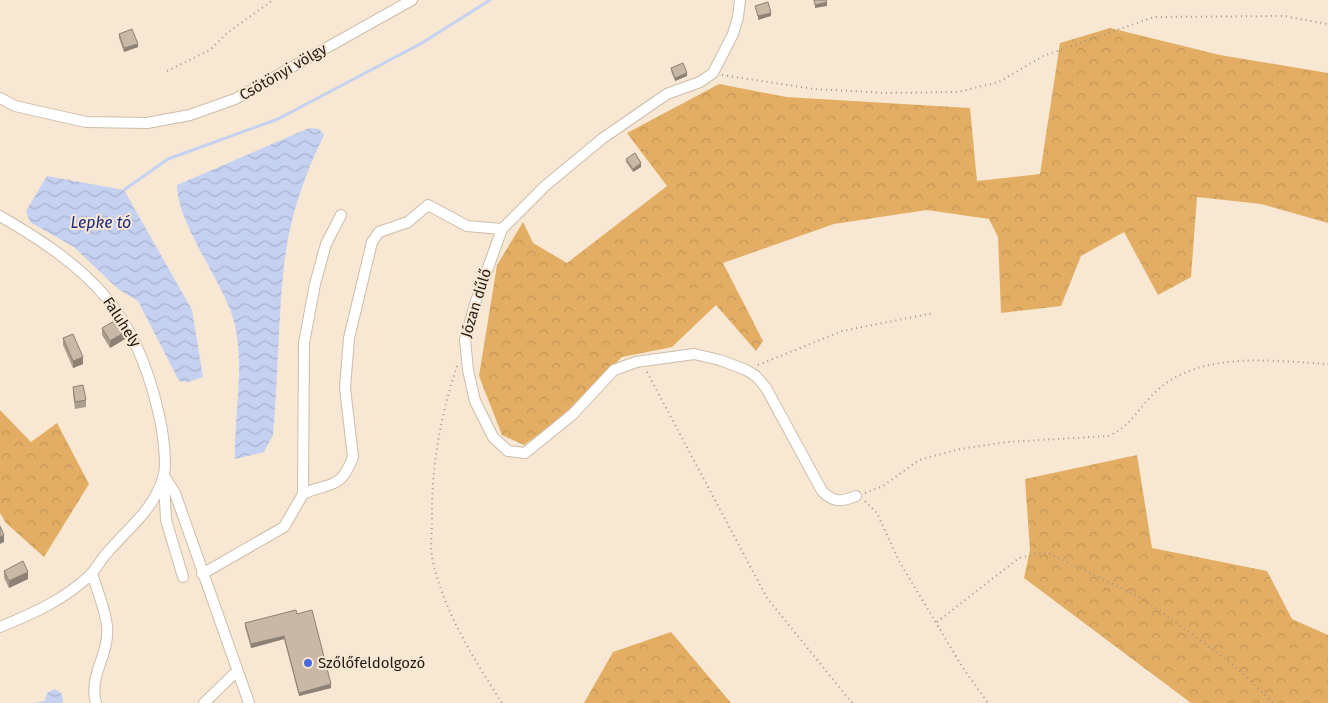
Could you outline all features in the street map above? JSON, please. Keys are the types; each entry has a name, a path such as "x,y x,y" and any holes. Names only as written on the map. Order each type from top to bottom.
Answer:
{"street":[{"name":"Csötönyi völgy","path":"0,98 16,106 86,122 147,123 190,115 235,99 412,0"},
{"path":"713,74 733,34 740,0"},
{"name":"Józan dűlő","path":"641,361 614,370 573,414 533,448 525,453 518,454 508,451 493,437 484,422 475,401 468,370 466,340 475,304 502,229 545,186 603,138 667,94 700,82 713,74"},
{"path":"302,494 336,483 349,468 353,457 345,388 349,338 372,242 379,232 408,222 428,205 467,226 502,229"},
{"path":"202,574 284,527 302,494 304,343 315,284 326,244 341,215"},
{"name":"Faluhely","path":"0,216 63,257 107,296 126,323 146,362 157,405 162,430 164,476 154,502 106,554 92,573 70,593 26,617 0,627"},
{"path":"641,361 694,354 746,370 766,388 822,491 831,500 840,502 856,496"},
{"path":"164,476 166,520 183,577"},
{"name":"Faluhely","path":"164,476 175,493 249,703"},
{"path":"92,573 107,626 105,650 94,678 96,703"},
{"path":"204,703 237,671"}],"path":[{"path":"167,71 210,50 227,33 273,0"},
{"path":"713,74 814,89 958,92 999,82 1043,56 1154,17 1284,16 1328,24"},
{"path":"746,370 842,332 934,313"},
{"name":"Józan dűlő","path":"460,358 445,403 432,476 432,556 446,601 481,670 502,703"},
{"path":"641,361 767,598 852,703"},
{"path":"856,496 883,486 919,460 960,449 1007,442 1089,438 1114,434 1130,422 1156,391 1173,378 1190,370 1215,365 1258,361 1328,364"},
{"path":"856,496 869,503 877,513 899,561 964,668 988,703"},
{"path":"937,622 1019,558 1046,552 1142,598 1236,666 1273,703"}],"green space":[{"path":"1110,28 1220,55 1328,73 1328,223 1261,204 1197,197 1191,277 1158,295 1124,232 1081,256 1061,306 1001,313 998,237 989,219 927,210 834,224 723,263 763,341 756,351 716,305 672,347 622,357 558,420 524,445 502,435 479,376 497,265 523,222 533,243 567,263 667,186 627,133 719,84 786,97 970,108 977,181 1040,174 1060,43"},
{"path":"0,410 31,442 57,423 89,484 44,557 6,523 0,513"},
{"path":"1137,455 1152,548 1267,571 1292,619 1328,635 1328,703 1191,703 1024,578 1030,550 1025,479"},
{"path":"671,632 731,703 584,703 613,652"}],"water":[{"path":"309,128 319,129 324,135 298,198 286,248 280,307 273,435 264,452 235,459 239,370 237,335 227,303 184,216 177,185"},
{"name":"Lepke tó","path":"47,176 124,190 192,310 203,377 188,382 179,381 138,301 118,289 74,247 30,222 26,211"},
{"path":"55,689 62,694 63,703 33,703 45,701 47,693"}],"building":[{"path":"814,0 826,0 827,2 815,5"},
{"path":"768,2 771,13 758,16 755,6"},
{"path":"132,29 138,44 124,48 119,34"},
{"path":"683,63 687,73 675,78 671,68"},
{"path":"635,153 641,163 633,169 626,159"},
{"path":"118,319 125,332 110,341 102,328"},
{"path":"73,334 83,357 73,361 63,338"},
{"path":"83,385 86,400 75,402 73,387"},
{"path":"0,526 4,535 0,537"},
{"path":"23,561 28,572 9,581 4,571"},
{"name":"Szőlőfeldolgozó","path":"296,610 297,614 312,610 331,684 299,693 284,636 251,644 245,623"}],"waterway":[{"path":"124,190 168,159 278,119 422,43 490,0"}],"place":[{"name":"Szőlőfeldolgozó","path":"308,663"}]}
